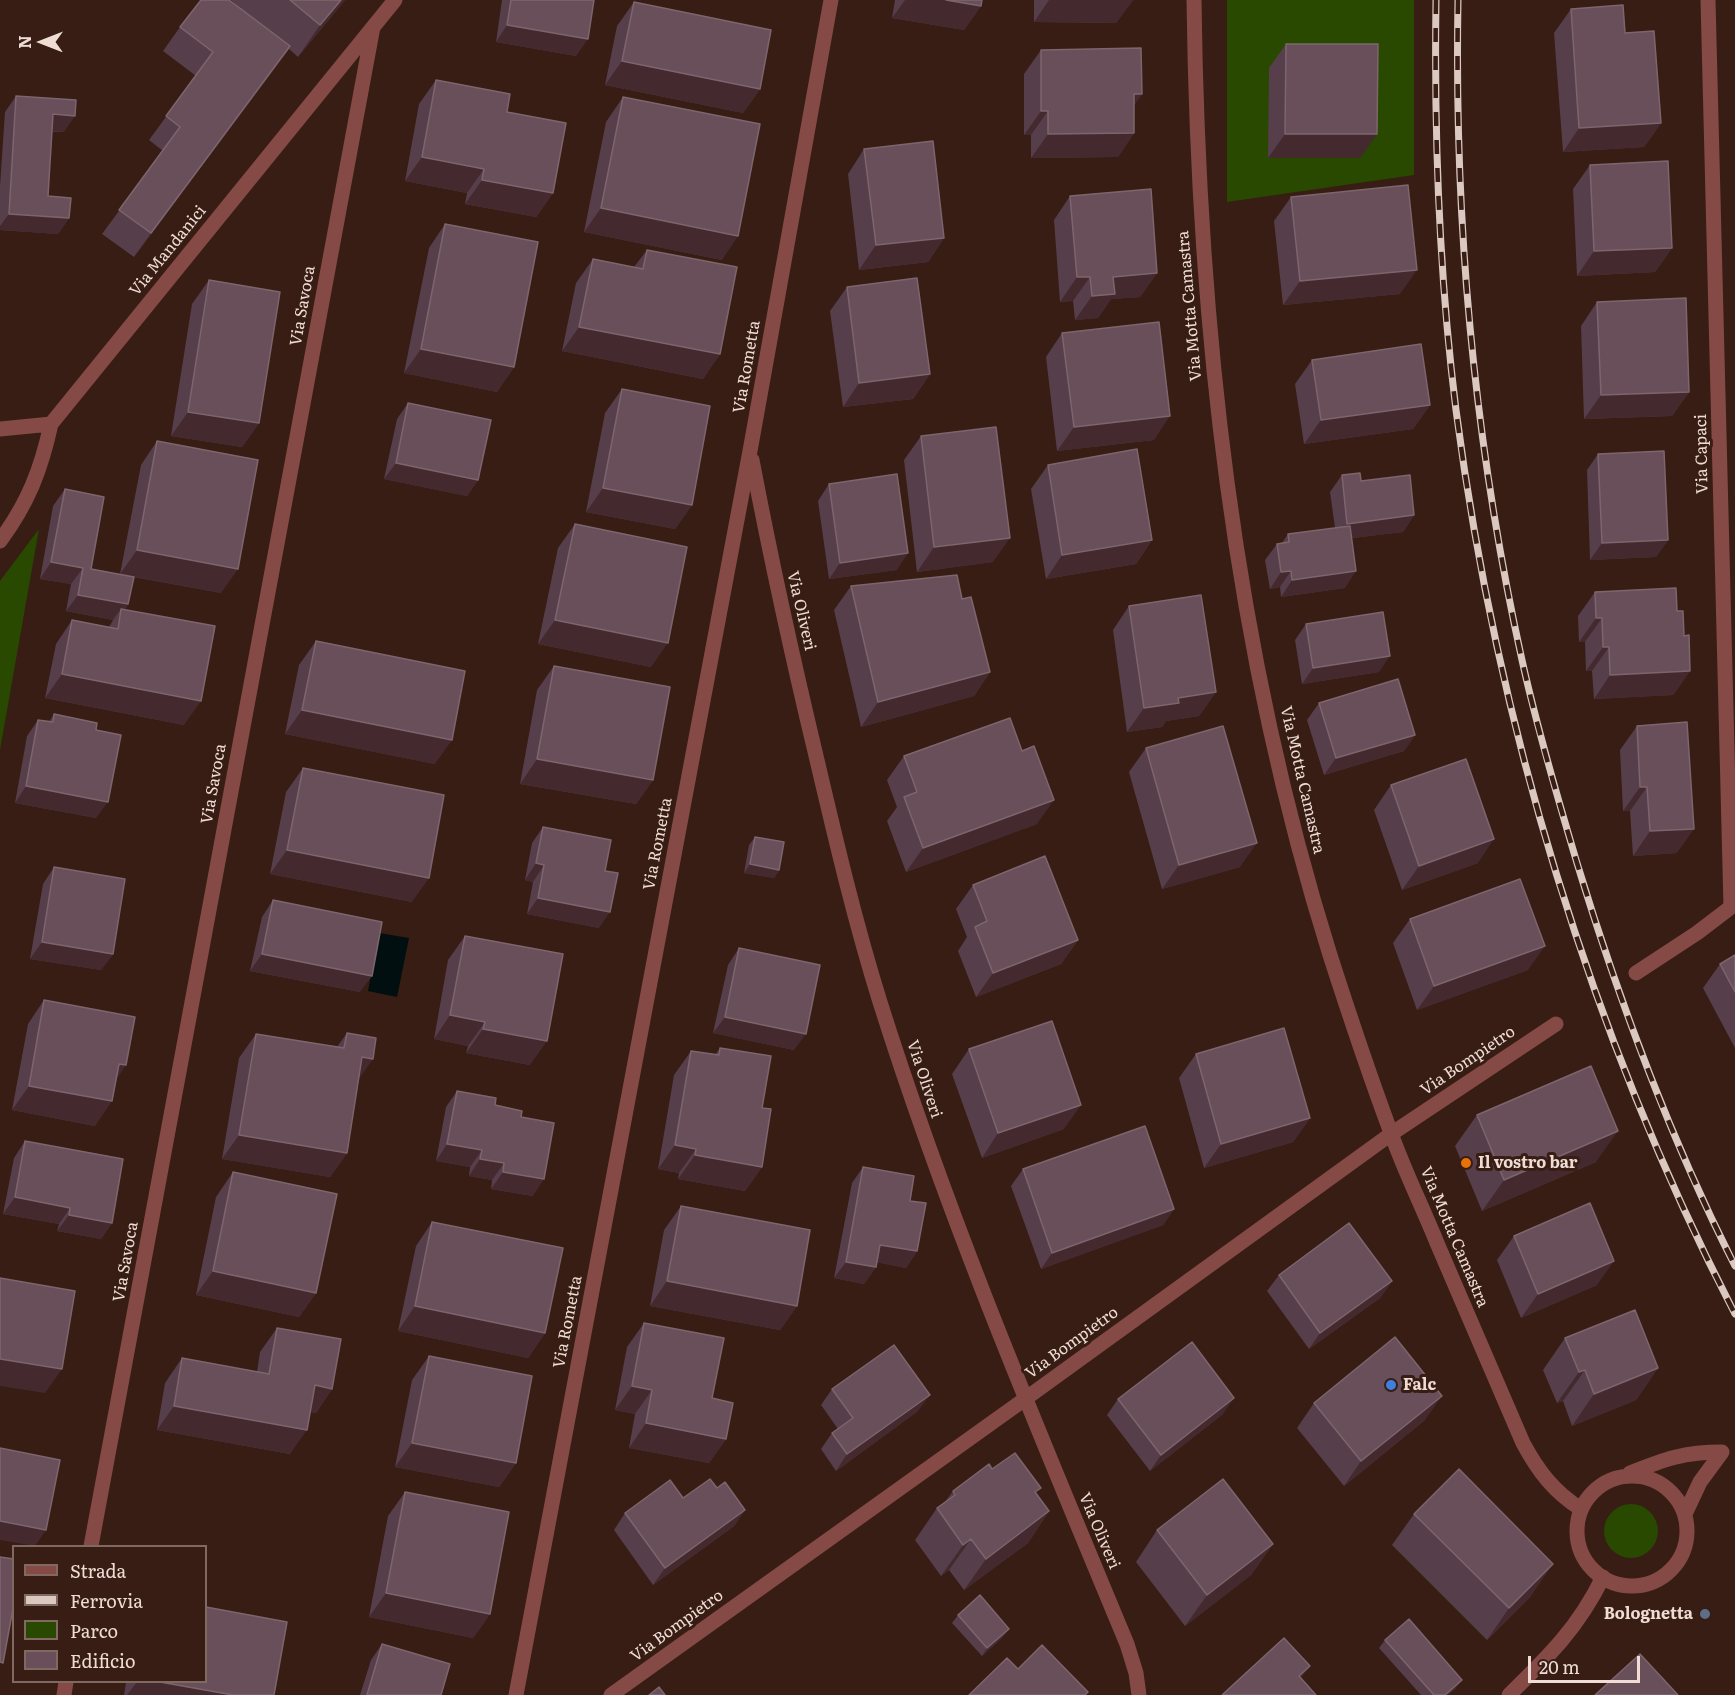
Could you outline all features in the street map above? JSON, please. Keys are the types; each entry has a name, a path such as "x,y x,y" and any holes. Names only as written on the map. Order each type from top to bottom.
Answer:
{"street":[{"name":"Via Mandanici","path":"0,541 28,499 45,452 51,424 395,0"},
{"name":"Via Rometta","path":"516,1695 750,451 831,0"},
{"name":"Via Motta Camastra","path":"1194,0 1196,138 1208,315 1222,452 1242,583 1272,736 1302,861 1331,958 1391,1134 1523,1443 1542,1475 1554,1489 1581,1509"},
{"name":"Via Capaci","path":"1708,0 1733,906"},
{"name":"Via Savoca","path":"91,1545 373,27"},
{"path":"0,429 51,424"},
{"name":"Via Oliveri","path":"750,451 780,603 838,849 866,954 930,1152 1025,1399 1127,1644 1136,1673 1139,1695"},
{"path":"1636,973 1733,906"},
{"name":"Via Bompietro","path":"611,1695 1391,1134 1556,1024"},
{"path":"1625,1475 1645,1476 1662,1484 1677,1497 1685,1514 1688,1533 1684,1552 1673,1569 1658,1580 1640,1586 1620,1585 1603,1577 1588,1564 1579,1547 1577,1528 1581,1509 1592,1492 1607,1481 1672,1457 1729,1449"},
{"path":"1685,1514 1700,1482 1729,1449"},
{"path":"1509,1695 1564,1640 1585,1611 1603,1577"}],"green space":[{"path":"1227,0 1414,0 1414,175 1227,202"},
{"path":"39,529 0,750 0,581"},
{"path":"1626,1504 1636,1504 1646,1508 1654,1516 1658,1531 1654,1546 1646,1554 1636,1558 1626,1558 1616,1554 1608,1546 1604,1536 1604,1526 1608,1516 1616,1508"}],"shaded area":[{"path":"379,933 409,938 397,997 368,991"}],"building":[{"path":"201,0 229,0 290,46 151,233 119,210 180,127 166,116 213,52 180,27"},
{"path":"290,0 341,0 320,25"},
{"path":"511,0 594,0 588,39 507,25"},
{"path":"946,0 982,0 981,6"},
{"path":"634,2 771,30 760,89 622,61"},
{"path":"1623,5 1625,33 1654,31 1661,123 1579,128 1571,9"},
{"path":"1286,44 1378,44 1377,134 1285,134"},
{"path":"1141,48 1142,94 1134,94 1134,133 1048,134 1048,111 1041,111 1041,50"},
{"path":"436,80 510,94 507,112 566,123 553,193 482,180 484,169 422,157"},
{"path":"16,96 76,100 75,116 53,114 48,196 71,198 69,218 9,214"},
{"path":"623,97 760,124 738,236 601,208"},
{"path":"933,141 944,238 876,245 864,149"},
{"path":"1668,161 1672,248 1594,251 1590,165"},
{"path":"1408,185 1417,270 1300,281 1291,197"},
{"path":"1151,189 1157,273 1113,277 1115,294 1092,296 1090,277 1077,277 1070,196"},
{"path":"445,224 538,242 514,367 421,349"},
{"path":"647,250 737,267 720,354 579,327 593,259 643,269"},
{"path":"917,278 930,374 859,383 847,287"},
{"path":"209,280 280,292 259,423 188,412"},
{"path":"1686,298 1689,392 1601,395 1597,302"},
{"path":"1159,322 1170,416 1074,427 1062,333"},
{"path":"1421,344 1430,405 1321,420 1312,360"},
{"path":"622,389 710,406 692,505 603,488"},
{"path":"408,403 491,420 478,480 396,463"},
{"path":"996,427 1010,538 934,547 921,436"},
{"path":"157,441 258,460 238,569 137,550"},
{"path":"1137,449 1152,540 1062,555 1048,465"},
{"path":"1664,451 1668,540 1602,543 1598,454"},
{"path":"1360,473 1361,481 1410,475 1414,515 1347,524 1342,475"},
{"path":"897,474 908,553 840,563 829,484"},
{"path":"65,489 104,497 91,569 134,577 128,604 78,595 83,568 51,562"},
{"path":"575,524 687,547 668,643 555,620"},
{"path":"1350,526 1356,571 1292,580 1291,571 1281,572 1277,544 1289,542 1288,534"},
{"path":"957,575 962,599 971,597 990,672 878,702 851,586"},
{"path":"1676,588 1677,611 1683,611 1684,636 1689,635 1690,671 1610,675 1609,647 1603,647 1602,618 1596,618 1595,592"},
{"path":"1201,595 1216,692 1178,698 1179,703 1144,708 1129,606"},
{"path":"121,609 215,626 201,701 62,674 72,620 118,629"},
{"path":"1383,612 1390,656 1313,668 1306,624"},
{"path":"316,641 465,671 452,740 302,710"},
{"path":"554,666 670,687 653,780 537,759"},
{"path":"1398,679 1415,735 1336,758 1319,703"},
{"path":"54,714 97,723 96,730 121,735 108,802 26,786 38,720 53,722"},
{"path":"1010,718 1022,751 1034,746 1054,800 923,848 904,797 917,792 904,756"},
{"path":"1687,722 1694,829 1650,831 1647,787 1640,787 1637,726"},
{"path":"1223,726 1257,843 1179,865 1146,748"},
{"path":"1466,759 1494,839 1419,866 1391,785"},
{"path":"303,768 444,795 429,878 287,850"},
{"path":"543,827 611,840 605,871 618,873 610,912 538,898 544,865 536,863"},
{"path":"755,837 784,842 779,870 750,864"},
{"path":"1045,856 1078,940 993,973 975,927 987,921 973,885"},
{"path":"54,867 125,879 113,954 42,942"},
{"path":"1520,879 1545,946 1434,986 1410,919"},
{"path":"273,900 382,922 372,976 262,954"},
{"path":"465,936 563,954 547,1041 483,1029 485,1022 450,1015"},
{"path":"739,948 820,965 806,1034 725,1017"},
{"path":"1735,955 1735,992 1720,964"},
{"path":"44,1000 135,1017 126,1065 119,1064 112,1101 29,1086"},
{"path":"1052,1021 1081,1105 998,1133 969,1049"},
{"path":"1284,1028 1310,1118 1221,1144 1196,1054"},
{"path":"347,1033 376,1038 373,1059 362,1057 347,1153 239,1135 256,1034 344,1048"},
{"path":"720,1048 771,1056 762,1108 771,1109 762,1167 695,1155 696,1149 675,1145 691,1051 719,1055"},
{"path":"1591,1066 1618,1131 1504,1180 1477,1115"},
{"path":"457,1091 496,1098 495,1105 522,1111 521,1117 554,1123 544,1179 503,1172 504,1163 480,1159 482,1150 447,1144"},
{"path":"1145,1126 1174,1209 1052,1253 1023,1169"},
{"path":"25,1141 123,1159 112,1223 69,1215 70,1208 15,1197"},
{"path":"863,1167 914,1176 910,1201 926,1203 917,1251 880,1245 876,1267 846,1262"},
{"path":"233,1172 337,1194 316,1293 213,1271"},
{"path":"1590,1203 1614,1261 1538,1294 1514,1236"},
{"path":"681,1206 810,1230 797,1306 667,1281"},
{"path":"432,1222 563,1248 545,1333 415,1306"},
{"path":"1349,1223 1392,1281 1320,1333 1279,1275"},
{"path":"0,1278 75,1291 62,1369 0,1359"},
{"path":"1635,1310 1658,1368 1594,1394 1585,1370 1579,1372 1565,1338"},
{"path":"644,1323 724,1338 712,1398 733,1403 726,1439 646,1423 652,1390 632,1386"},
{"path":"277,1328 341,1339 332,1389 315,1385 307,1430 174,1406 182,1358 269,1374"},
{"path":"1395,1337 1442,1396 1361,1461 1314,1403"},
{"path":"1192,1342 1234,1398 1161,1455 1118,1399"},
{"path":"894,1345 930,1395 847,1454 832,1433 853,1418 832,1389"},
{"path":"429,1356 532,1376 516,1463 412,1443"},
{"path":"0,1448 60,1460 46,1530 0,1521"},
{"path":"1015,1453 1041,1488 1035,1492 1049,1511 986,1559 971,1539 963,1545 937,1508 955,1495 953,1491 989,1464 992,1469"},
{"path":"1459,1469 1553,1564 1509,1608 1414,1514"},
{"path":"710,1479 717,1488 725,1482 745,1510 665,1568 625,1513 670,1480 683,1498"},
{"path":"1223,1479 1273,1544 1207,1595 1157,1530"},
{"path":"405,1492 509,1512 490,1614 386,1593"},
{"path":"0,1557 12,1559 12,1614 3,1663 0,1662"},
{"path":"980,1595 1009,1629 987,1648 958,1615"},
{"path":"207,1607 287,1622 274,1695 233,1695 166,1683 207,1683"},
{"path":"1409,1619 1462,1680 1445,1695 1434,1695 1385,1640"},
{"path":"1284,1638 1310,1666 1299,1676 1316,1695 1222,1695"},
{"path":"382,1644 450,1664 441,1695 367,1695"},
{"path":"1042,1645 1088,1692 1085,1695 969,1695 1007,1658 1018,1669"},
{"path":"1640,1654 1678,1695 1595,1695"},
{"path":"659,1687 665,1695 649,1695"}],"railway":[{"path":"1436,0 1436,103 1445,308 1456,410 1474,527 1496,644 1524,760 1556,874 1594,987 1636,1098 1683,1207 1735,1314"},
{"path":"1458,0 1460,166 1470,332 1491,496 1522,660 1555,787 1610,966 1668,1119 1711,1218 1735,1266"}],"place":[{"name":"Il vostro bar","path":"1466,1163"},
{"name":"Falc","path":"1391,1385"},
{"name":"Bolognetta","path":"1705,1614"}]}
